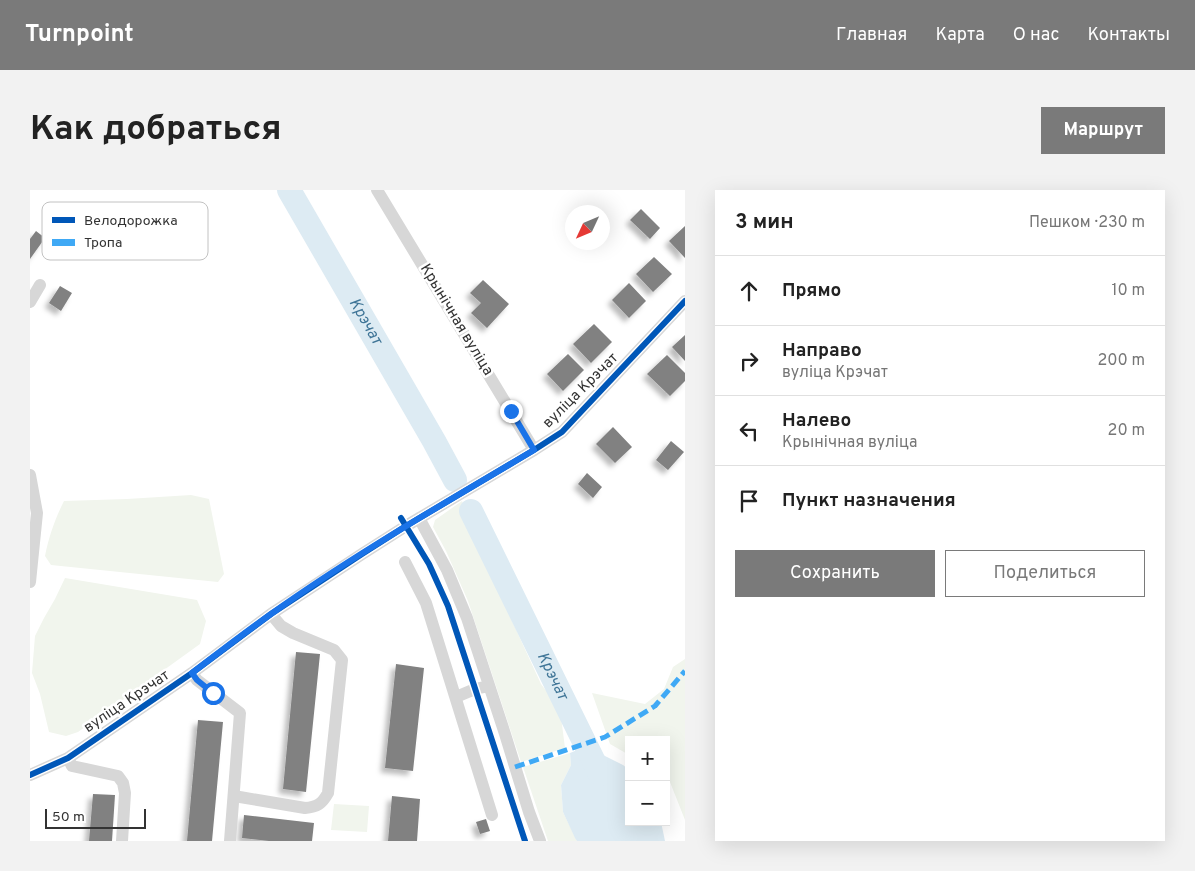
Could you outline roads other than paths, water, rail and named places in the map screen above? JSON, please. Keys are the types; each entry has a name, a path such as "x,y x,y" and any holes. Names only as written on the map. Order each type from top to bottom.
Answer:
{"street":[{"name":"Крынічная вуліца","path":"377,190 534,450"},
{"path":"30,302 40,286"},
{"name":"вуліца Крэчат","path":"30,775 68,758 192,673 271,614 419,518 562,432 685,301"},
{"path":"30,475 37,513 30,582"},
{"path":"419,518 447,570 467,618 540,841"},
{"path":"405,562 426,603 492,815"},
{"path":"234,796 305,808 315,807 323,802 328,794 342,660 334,650 281,626 271,614"},
{"path":"192,673 197,680 240,713 230,841"},
{"path":"456,697 475,689 489,686"},
{"path":"68,758 72,766 118,776 123,783 125,794 122,841"}],"waterway":[{"name":"Крэчат","path":"289,190 455,480"},
{"name":"Крэчат","path":"471,511 600,774"}]}
